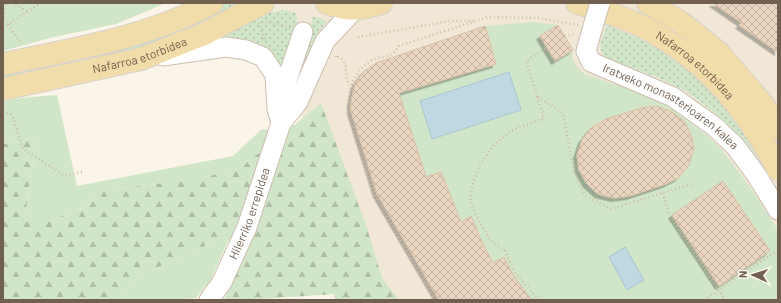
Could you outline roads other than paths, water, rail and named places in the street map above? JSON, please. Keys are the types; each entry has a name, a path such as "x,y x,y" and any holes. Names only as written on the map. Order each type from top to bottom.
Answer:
{"main road":[{"name":"Nafarroa etorbidea","path":"3,64 94,45 133,35 192,14 212,3"},
{"path":"326,3 341,8 355,9 381,3"},
{"name":"Nafarroa etorbidea","path":"577,3 610,13 651,31 699,64 726,90 752,124 778,169"},
{"name":"Nafarroa etorbidea","path":"648,3 682,23 719,53 762,103 778,129"},
{"name":"Nafarroa etorbidea","path":"6,88 141,59 204,34 262,14"}],"street":[{"name":"Iratxeko monasterioaren kalea","path":"600,3 589,24 586,51 591,62 673,97 715,127 735,146 778,210"},
{"name":"Hilerriko errepidea","path":"279,116 298,102 325,41 355,9"},
{"name":"Hilerriko errepidea","path":"209,300 222,282 247,227 279,116 298,30"},
{"name":"Hilerriko errepidea","path":"141,59 226,47 246,50 263,57 275,75 279,116"}],"water":[{"path":"509,72 521,110 432,139 420,101"},
{"path":"625,247 644,280 627,290 609,257"}]}
